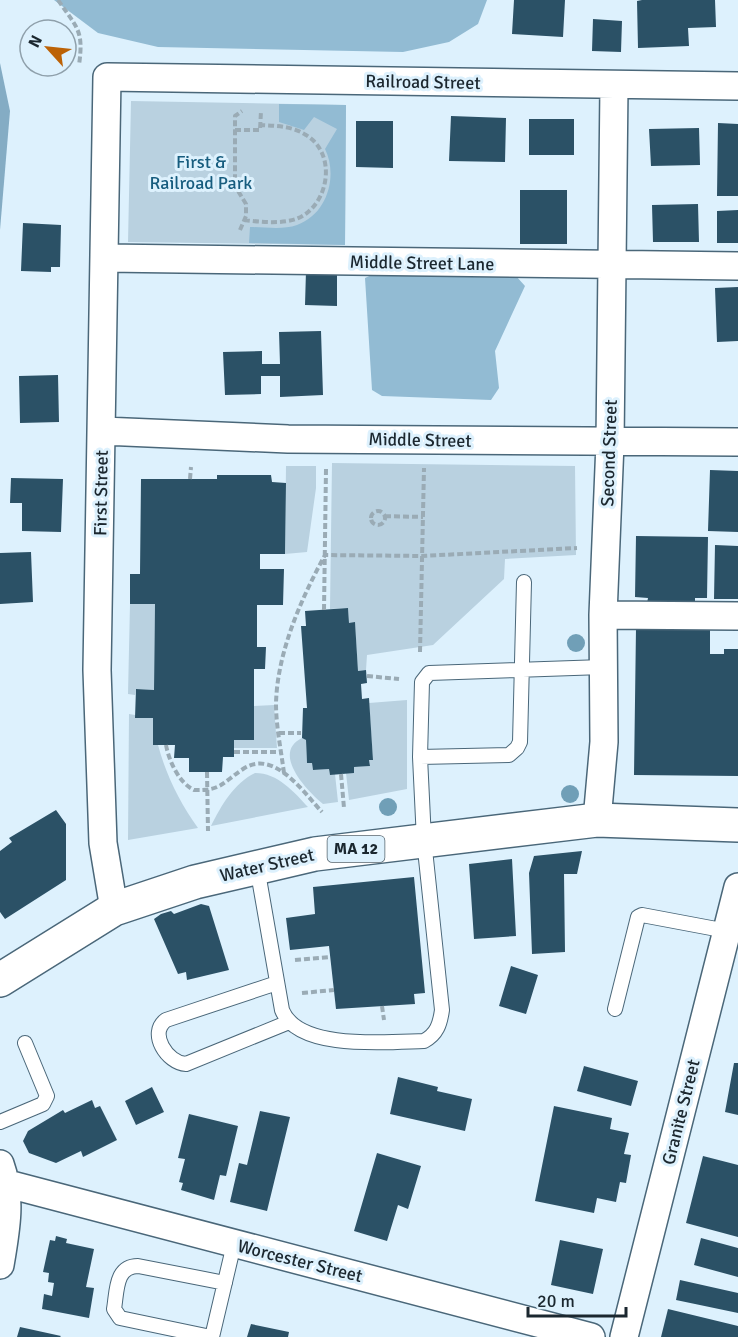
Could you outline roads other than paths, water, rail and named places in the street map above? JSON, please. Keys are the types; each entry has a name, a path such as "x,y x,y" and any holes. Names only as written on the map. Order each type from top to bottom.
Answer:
{"highway":[{"name":"Water Street","path":"0,980 114,909 195,882 315,854 597,820 738,825"}],"street":[{"name":"Railroad Street","path":"107,77 738,86"},
{"name":"First Street","path":"107,77 106,258 97,670 103,843 114,909"},
{"name":"Second Street","path":"597,820 604,742 603,615 610,443 614,86"},
{"name":"Middle Street Lane","path":"106,258 738,266"},
{"name":"Middle Street","path":"103,431 288,439 610,443 738,442"},
{"path":"603,615 738,616"},
{"name":"Granite Street","path":"624,1337 738,887"},
{"path":"0,1265 6,1223 4,1174"},
{"name":"Worcester Street","path":"4,1174 234,1244 591,1337"}],"lane":[{"path":"420,757 513,753 520,742 524,582"},
{"path":"257,867 282,1010 289,1022 321,1036 347,1042 424,1041 436,1031 442,1010 424,840 420,757 422,682 429,673 603,668"},
{"path":"615,1009 638,917 653,916 727,931"},
{"path":"278,989 166,1020 159,1027 159,1035 167,1055 175,1062 186,1064 289,1022"},
{"path":"0,1122 43,1104 46,1100 47,1091 25,1043"},
{"path":"225,1283 138,1266 127,1267 120,1274 114,1309 120,1318 211,1337 225,1283 234,1244"}],"park label":[{"name":"First & Railroad Park","path":"201,172"}]}
